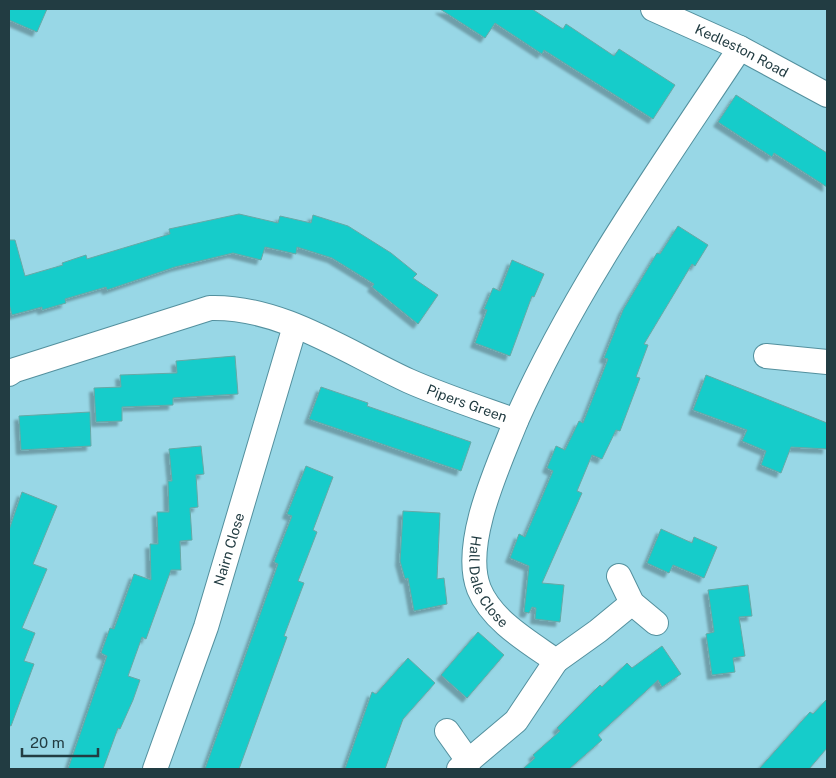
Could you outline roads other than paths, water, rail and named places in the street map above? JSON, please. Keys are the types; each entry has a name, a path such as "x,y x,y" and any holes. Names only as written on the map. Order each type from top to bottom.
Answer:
{"street":[{"name":"Kedleston Road","path":"653,9 740,48 827,94"},
{"name":"Pipers Green","path":"9,374 15,370 210,308 235,308 260,313 295,326 440,394 516,421 541,365 584,287 740,48"},
{"name":"Nairn Close","path":"155,769 206,627 295,326"},
{"path":"766,356 827,362"},
{"name":"Hall Dale Close","path":"516,421 479,524 475,548 477,578 479,589 491,609 519,635 556,661"},
{"path":"619,576 632,603 656,623"},
{"path":"447,731 464,766 516,721 556,661 598,631 632,603"}]}
